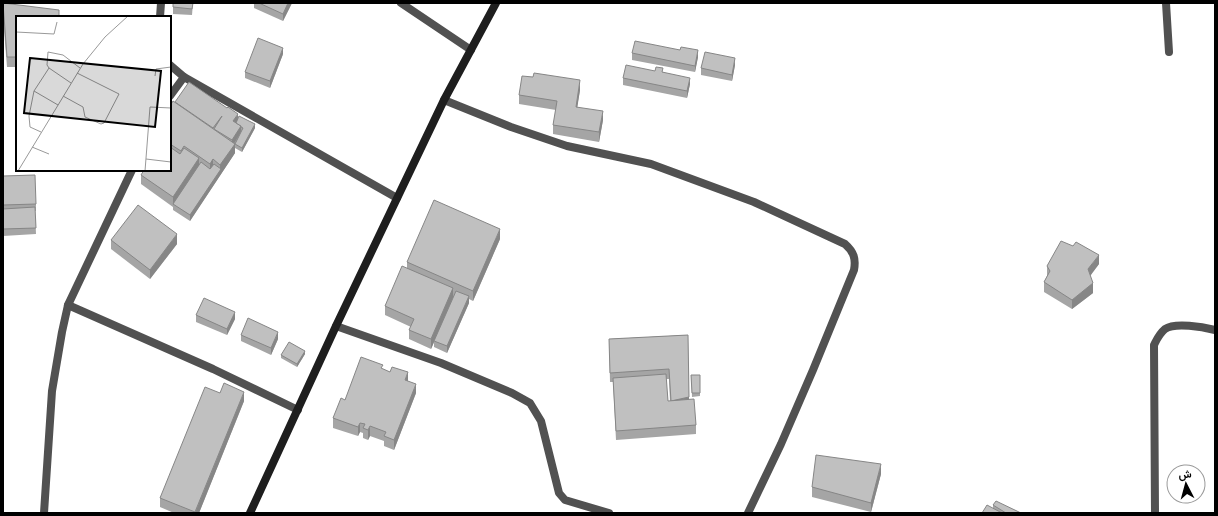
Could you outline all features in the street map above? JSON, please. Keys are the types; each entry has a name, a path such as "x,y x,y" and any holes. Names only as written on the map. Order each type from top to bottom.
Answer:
{"street":[{"path":"160,16 161,3"},
{"path":"401,3 471,50"},
{"path":"250,513 336,326 444,100 496,3"},
{"path":"1166,3 1169,52"},
{"path":"171,65 184,77 397,198"},
{"path":"171,95 184,77"},
{"path":"444,100 511,127 567,146 658,166 754,202 846,244 851,249 854,255 854,270 814,370 748,513"},
{"path":"44,513 52,391 68,305 132,171"},
{"path":"68,305 213,369 298,410"},
{"path":"336,326 447,366 512,393 530,403 541,421 559,493 565,500 609,513"},
{"path":"1155,513 1154,345 1159,335 1166,328 1186,326 1215,330"}],"building":[{"path":"3,3 59,10 59,16 16,16 16,57 7,57"},
{"path":"173,3 193,3 192,9 173,7"},
{"path":"259,3 288,3 283,14"},
{"path":"258,38 283,48 270,81 245,72"},
{"path":"635,41 680,50 681,47 698,50 695,66 632,53"},
{"path":"705,52 735,58 732,75 701,68"},
{"path":"626,65 655,71 656,67 663,68 662,72 690,78 687,91 623,78"},
{"path":"534,73 580,80 576,107 603,111 599,132 553,125 557,101 519,95 522,76 533,77"},
{"path":"189,82 238,114 233,121 241,126 232,140 214,129 222,116 213,128 175,102"},
{"path":"173,101 235,144 220,165 213,159 210,164 184,146 181,151 171,145 171,104"},
{"path":"239,116 255,124 242,148 235,144 243,128 236,123"},
{"path":"171,148 180,154 184,148 199,158 173,197 141,175 143,171 171,171"},
{"path":"201,162 210,169 214,164 221,169 190,215 173,204"},
{"path":"35,175 36,204 3,205 3,176"},
{"path":"434,200 500,229 473,291 407,262"},
{"path":"138,205 177,234 150,270 111,240"},
{"path":"35,207 36,228 3,229 3,209"},
{"path":"1061,241 1073,246 1076,242 1099,255 1088,269 1093,283 1072,300 1044,282 1050,271 1047,266"},
{"path":"402,266 453,288 431,339 409,330 414,319 385,306"},
{"path":"456,291 469,296 447,346 434,341"},
{"path":"204,298 235,312 227,329 196,315"},
{"path":"248,318 278,332 271,348 241,335"},
{"path":"688,335 689,397 671,401 669,369 610,373 609,339"},
{"path":"289,342 305,351 297,364 281,355"},
{"path":"361,357 383,365 381,368 390,372 392,367 408,372 405,380 416,384 394,440 384,436 386,432 370,426 368,430 363,428 365,424 360,423 358,427 333,418 341,398 345,400"},
{"path":"666,374 668,401 694,399 696,425 616,431 613,378"},
{"path":"691,375 700,375 700,393 692,393"},
{"path":"224,383 244,392 195,512 160,498 205,387 220,393"},
{"path":"816,455 881,464 871,503 812,487"},
{"path":"996,501 1021,513 1006,513 993,505"},
{"path":"987,505 1002,513 982,513"}]}
